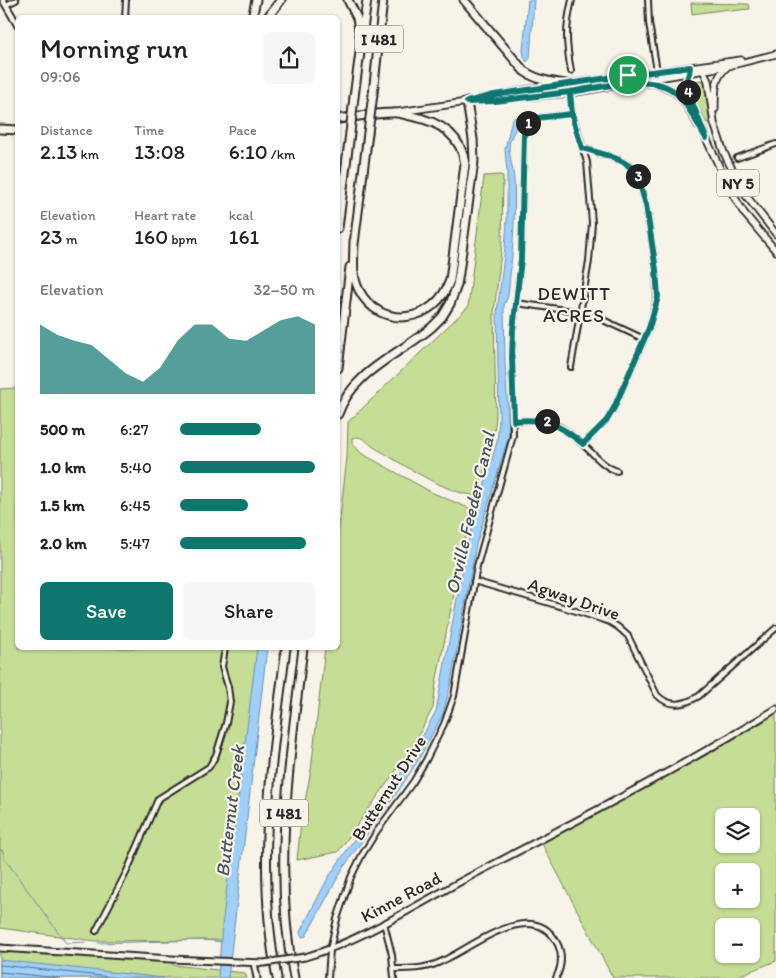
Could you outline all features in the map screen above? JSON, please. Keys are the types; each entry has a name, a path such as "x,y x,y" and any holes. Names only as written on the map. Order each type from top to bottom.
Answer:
{"highway":[{"path":"253,15 256,0"},
{"path":"269,15 281,0"},
{"path":"348,0 357,18 361,45"},
{"name":"I 481","path":"340,205 367,0"},
{"name":"I 481","path":"340,352 383,0"},
{"path":"464,0 524,71 532,77 545,81 570,84"},
{"path":"340,408 343,400 358,381 432,327 442,317 454,296 459,273 474,161 473,139 467,102"},
{"path":"354,241 355,282 364,299 378,310 392,316 415,316 430,308 443,296 448,287 464,176 464,156 454,136 437,123 425,118 394,112"},
{"name":"NY 5","path":"340,119 394,112"},
{"path":"0,129 15,130"},
{"name":"I 481","path":"276,978 267,902 267,819 286,650"},
{"name":"I 481","path":"294,978 284,909 283,835 285,797 303,650"}],"main road":[{"path":"702,68 776,54"},
{"path":"702,68 728,66 756,58"},
{"path":"714,123 717,83 721,72 728,66"},
{"name":"NY 5","path":"467,102 494,95 658,71 702,68 709,84 714,123 720,144 736,178 752,205 776,234"},
{"name":"NY 5","path":"690,70 686,87 720,172 735,199 776,252"},
{"path":"635,82 690,70"},
{"name":"NY 5","path":"394,112 467,102 496,101 570,92 635,82 657,83 671,88 688,107 706,138"},
{"path":"570,84 570,92"}],"street":[{"path":"15,21 4,2 16,0"},
{"path":"125,15 126,0"},
{"path":"571,71 566,45 566,31 572,0"},
{"path":"648,0 658,71"},
{"path":"570,92 572,114 587,162 592,223 589,261 571,367"},
{"name":"Butternut Drive","path":"328,978 330,950 351,877 377,831 413,782 444,724 452,703 461,663 474,581 483,542 511,445 514,421 512,357 521,259 524,133 526,125 536,118 572,114"},
{"path":"737,158 776,144"},
{"path":"582,148 610,156 634,169 642,188 658,289 654,314 614,408 607,420 583,444"},
{"path":"516,303 580,312 602,319 644,339"},
{"path":"514,421 540,420 555,424 573,435 609,468 617,471"},
{"name":"Agway Drive","path":"474,581 610,622 628,636 657,695 662,700 675,705 684,704 699,696 776,628"},
{"path":"96,931 126,871 158,799 209,767 216,755 230,702 222,667 225,650"},
{"name":"Kinne Road","path":"0,948 246,963 264,963 305,957 330,950 666,774 776,709"},
{"path":"384,923 394,978"},
{"path":"393,969 426,967 438,963 514,925 530,924 539,925 547,930 558,945 562,963 556,978"},
{"path":"254,963 258,978"}],"green space":[{"path":"691,3 749,4 750,9 730,11 729,9 692,14"},
{"path":"704,80 709,119 707,124 689,88 689,81"},
{"path":"484,176 503,176 502,244 494,312 496,418 493,439 477,496 464,494 437,483 396,461 363,439 358,437 352,438 352,443 361,453 433,493 471,509 436,683 433,708 410,751 338,852 297,860 301,822 311,770 325,650 340,650 340,518 347,457 348,422 468,307"},
{"path":"15,388 15,650 262,650 227,940 95,941 0,928 0,389"},
{"path":"776,709 776,961 733,978 613,978 540,840"},
{"path":"0,944 146,961 171,962 173,965 245,973 247,978 0,978"}],"water":[{"path":"528,0 534,0 530,58 527,62 523,50"},
{"path":"518,116 517,124 509,143 514,179 514,223 508,296 504,305 509,435 476,545 450,687 443,714 419,759 343,868 306,936 303,937 300,932 328,878 395,782 413,754 436,711 467,545 497,442 499,420 497,313 507,221 505,149 512,119"},
{"path":"257,650 267,650 228,978 218,978 222,926"},
{"path":"0,960 164,978 0,978"}],"waterway":[{"path":"0,849 3,851 4,858 66,943 86,942"},
{"path":"98,943 205,940 222,942"}],"district":[{"name":"DEWITT ACRES","path":"574,304"}],"route":[{"path":"628,75 494,95 467,102 496,101 570,92 572,114 536,118 526,125 524,133 521,259 512,357 514,421 546,421 560,426 583,444 607,420 614,408 649,328 658,297 658,289 646,205 637,174 634,169 623,162 582,148 572,114 570,97 570,92 635,82 665,85 671,88 684,101 706,138 686,87 690,67 628,75"}],"water label":[{"name":"Orville Feeder Canal","path":"470,513"},
{"name":"Butternut Creek","path":"230,811"}]}
